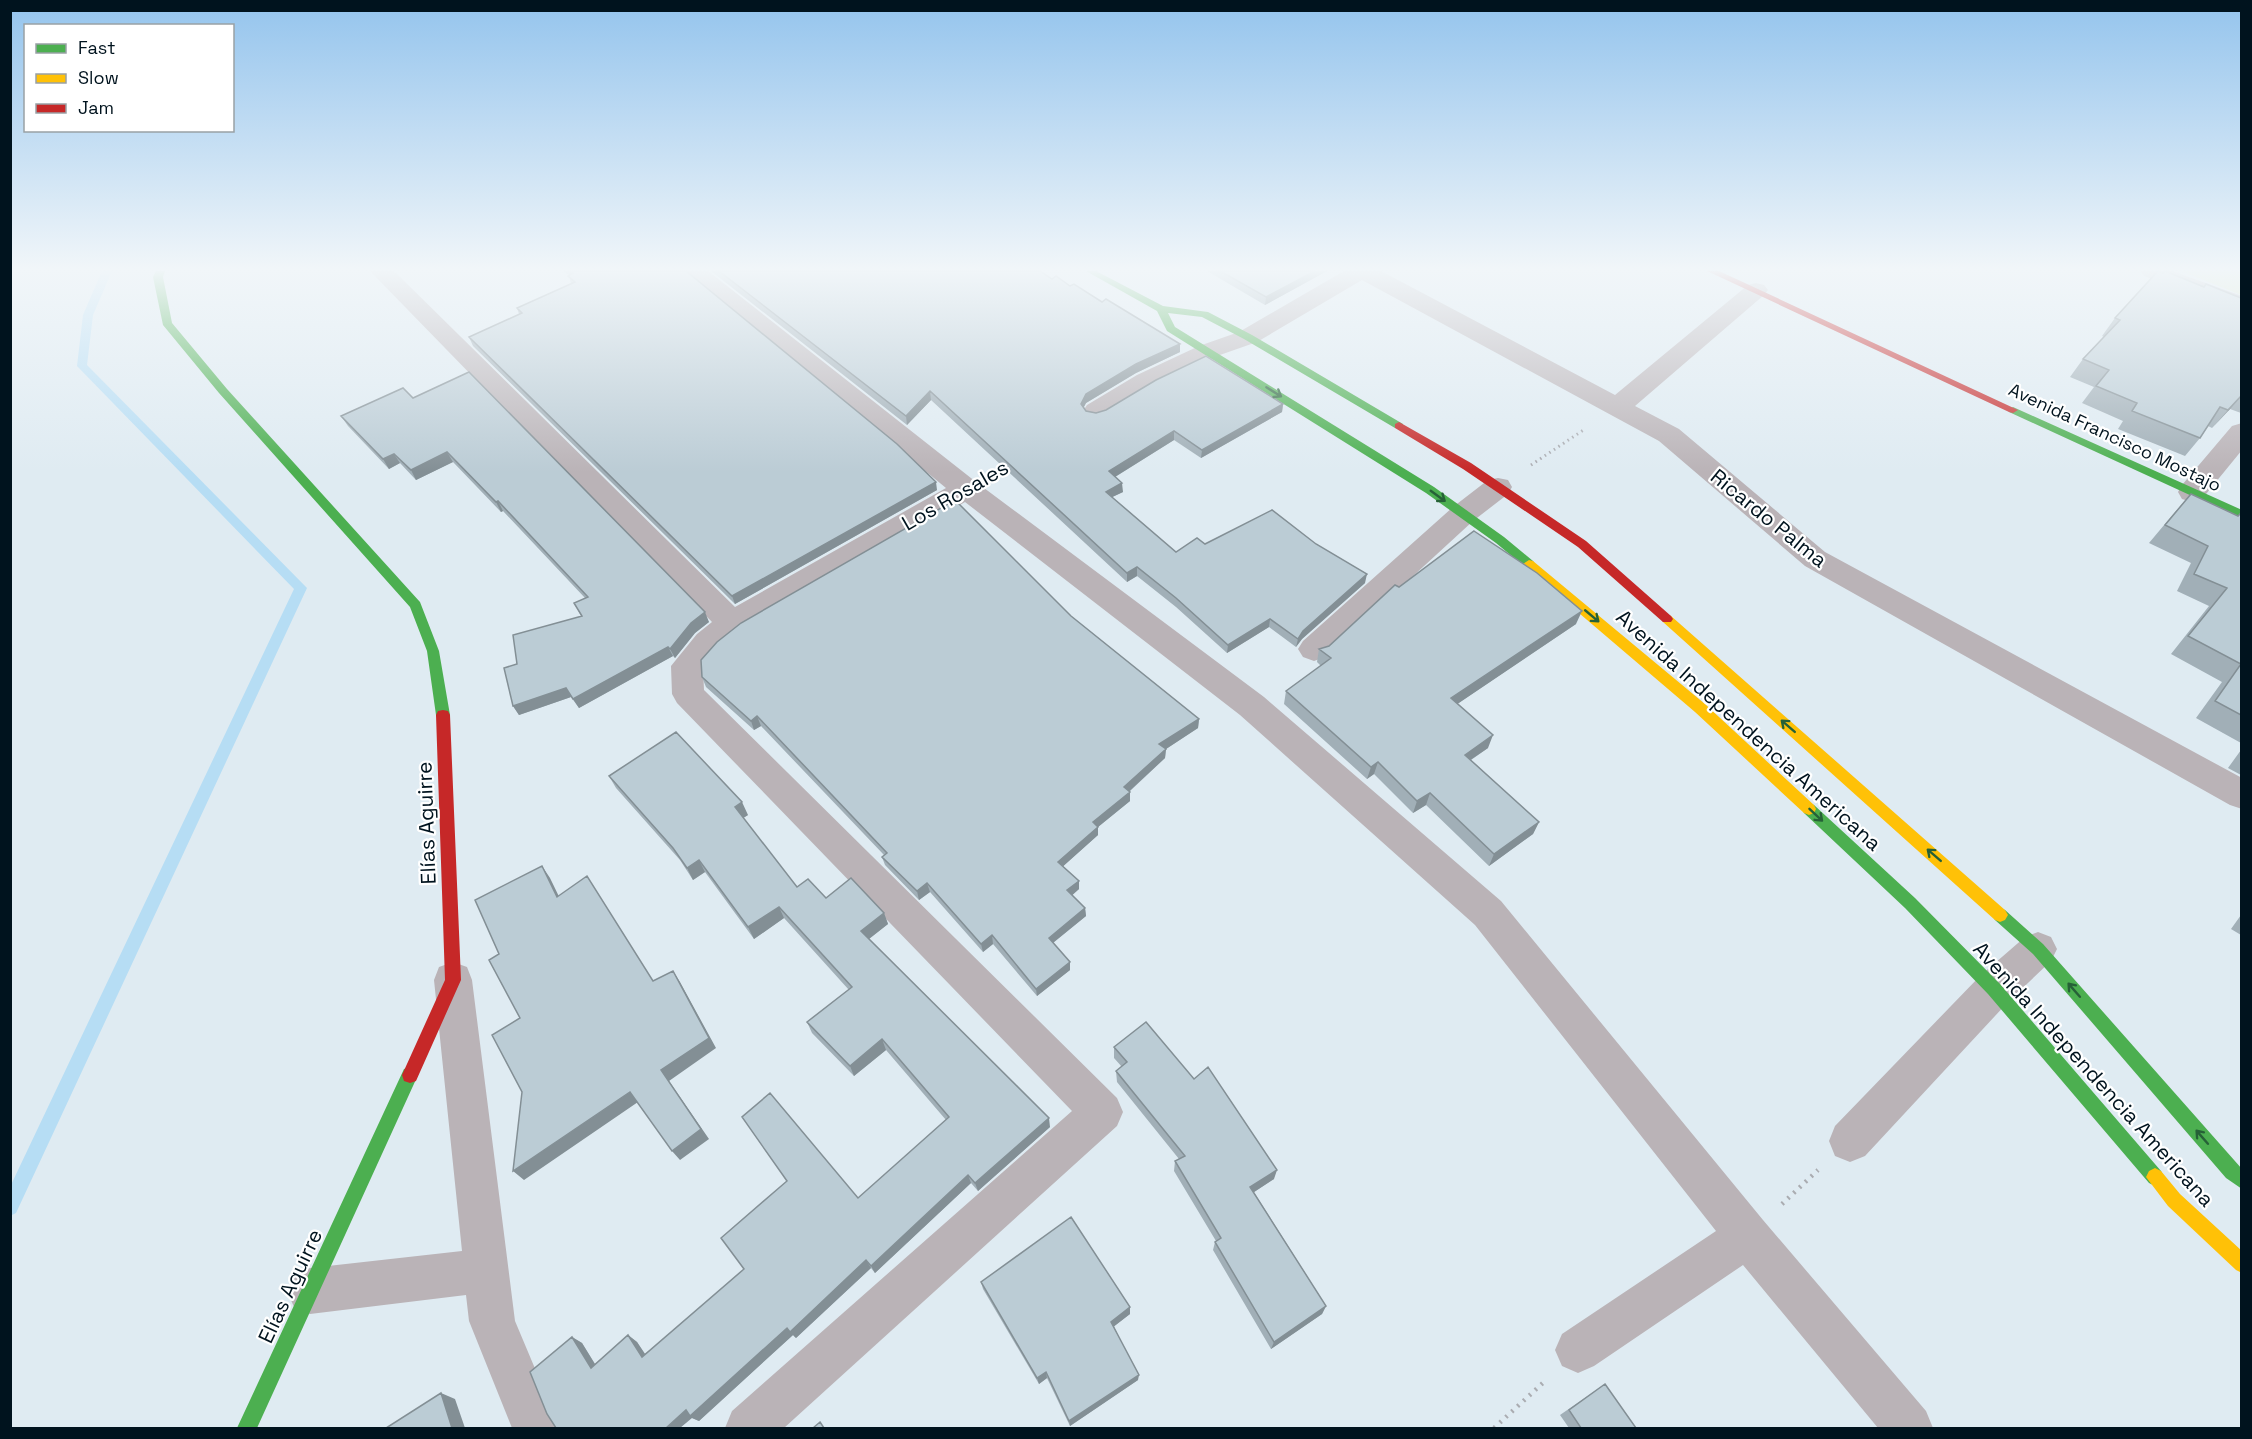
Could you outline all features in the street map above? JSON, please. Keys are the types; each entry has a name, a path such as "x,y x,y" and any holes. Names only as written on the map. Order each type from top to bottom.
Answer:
{"street":[{"name":"Elías Aguirre","path":"179,338 223,391 416,605 433,651 443,708 453,980 247,1428"},
{"path":"448,338 732,623"},
{"path":"778,338 966,489 1252,706 1488,913 1747,1236 1909,1428"},
{"name":"Avenida Independencia Americana","path":"1186,338 1430,490 1500,540 1700,708 1910,903 1994,989 2174,1200 2241,1263"},
{"path":"1096,411 1146,381 1208,351 1245,338"},
{"name":"Avenida Independencia Americana","path":"1249,338 1467,466 1581,544 2038,949 2241,1180"},
{"name":"Ricardo Palma","path":"1487,338 1669,435 1815,559 2241,795"},
{"path":"1616,408 1699,338"},
{"name":"Avenida Francisco Mostajo","path":"1860,338 2241,515"},
{"path":"2192,492 2241,432"},
{"path":"1314,649 1463,514 1498,487"},
{"name":"Los Rosales","path":"749,1428 1102,1112 688,694 687,666 708,642 732,623 966,489"},
{"path":"1850,1142 1994,989 2038,949"},
{"path":"453,980 492,1321 536,1428"},
{"path":"1578,1350 1747,1236"},
{"path":"310,1291 486,1270"}],"path":[{"path":"1498,487 1616,408"},
{"path":"1747,1236 1850,1142"},
{"path":"1494,1428 1578,1350"}],"building":[{"path":"470,338 768,338 897,444 936,482 732,596"},
{"path":"806,338 1170,338 1180,344 1136,364 1086,394 1081,404 1086,411 1096,413 1106,410 1156,380 1206,356 1283,404 1202,450 1174,431 1109,471 1122,483 1106,492 1176,552 1197,538 1205,544 1272,510 1316,544 1367,574 1303,631 1298,639 1270,619 1228,645 1176,598 1137,567 1127,573 930,391 906,416"},
{"path":"2103,338 2241,338 2241,396 2228,410 2220,407 2200,438 2132,411 2137,403 2096,386 2109,370 2083,359"},
{"path":"469,372 705,612 691,623 670,649 668,647 573,699 566,688 513,706 504,668 517,664 513,635 582,616 574,603 588,597 498,501 496,502 447,452 411,470 394,454 383,459 341,416 403,388 413,398"},
{"path":"2191,494 2238,516 2241,513 2241,664 2188,636 2227,588 2194,574 2208,546 2165,525"},
{"path":"955,500 1071,616 1199,719 1159,744 1166,749 1124,787 1130,792 1093,822 1098,827 1058,862 1079,881 1067,890 1085,908 1049,938 1070,962 1036,989 992,935 981,944 927,883 917,891 882,857 887,853 757,716 751,721 702,677 701,660 717,642 741,623"},
{"path":"1474,531 1537,573 1582,611 1451,698 1493,735 1465,755 1539,822 1494,854 1430,793 1417,801 1378,762 1371,767 1286,691 1331,658 1319,649 1329,646 1395,585 1399,587"},
{"path":"2241,664 2241,715 2215,701"},
{"path":"676,732 742,802 735,807 797,887 808,879 826,898 851,878 884,913 861,931 1049,1118 975,1183 968,1175 871,1266 866,1260 790,1332 787,1328 690,1416 686,1410 666,1428 556,1428 547,1414 530,1372 572,1337 591,1368 628,1335 642,1357 744,1269 721,1238 787,1181 742,1117 770,1093 858,1198 949,1117 882,1039 850,1066 807,1022 852,987 779,907 748,927 699,860 687,868 673,848 609,776"},
{"path":"542,866 557,897 587,876 653,981 673,971 709,1038 661,1070 701,1129 672,1151 630,1092 513,1171 522,1092 492,1035 520,1018 489,960 499,954 475,900"},
{"path":"1146,1022 1194,1079 1208,1067 1277,1170 1250,1187 1326,1306 1274,1342 1215,1242 1221,1238 1175,1161 1185,1156 1116,1071 1127,1062 1114,1047"},
{"path":"1071,1217 1130,1307 1111,1322 1139,1375 1069,1421 1046,1372 1037,1378 981,1282"},
{"path":"1605,1384 1636,1428 1581,1428 1569,1410"},
{"path":"441,1393 452,1428 386,1428"},
{"path":"820,1422 824,1428 813,1428"}],"waterway":[{"path":"10,1207 301,588 82,366 85,338"}],"traffic: fast":[{"path":"179,338 223,391 416,605 433,651 443,715"},
{"path":"1186,338 1430,490 1500,540 1529,564"},
{"path":"1250,338 1399,426"},
{"path":"2013,410 2242,515"},
{"path":"1809,809 1910,903 1994,989 2155,1177"},
{"path":"2000,915 2038,949 2232,1172 2242,1180"},
{"path":"247,1428 410,1075"}],"traffic: slow":[{"path":"1529,564 1700,708 1809,809"},
{"path":"1667,619 2000,915"},
{"path":"2155,1177 2174,1200 2242,1264"}],"traffic: jam":[{"path":"1857,338 2013,410"},
{"path":"1399,426 1467,466 1582,544 1667,619"},
{"path":"410,1075 453,980 443,715"}]}
